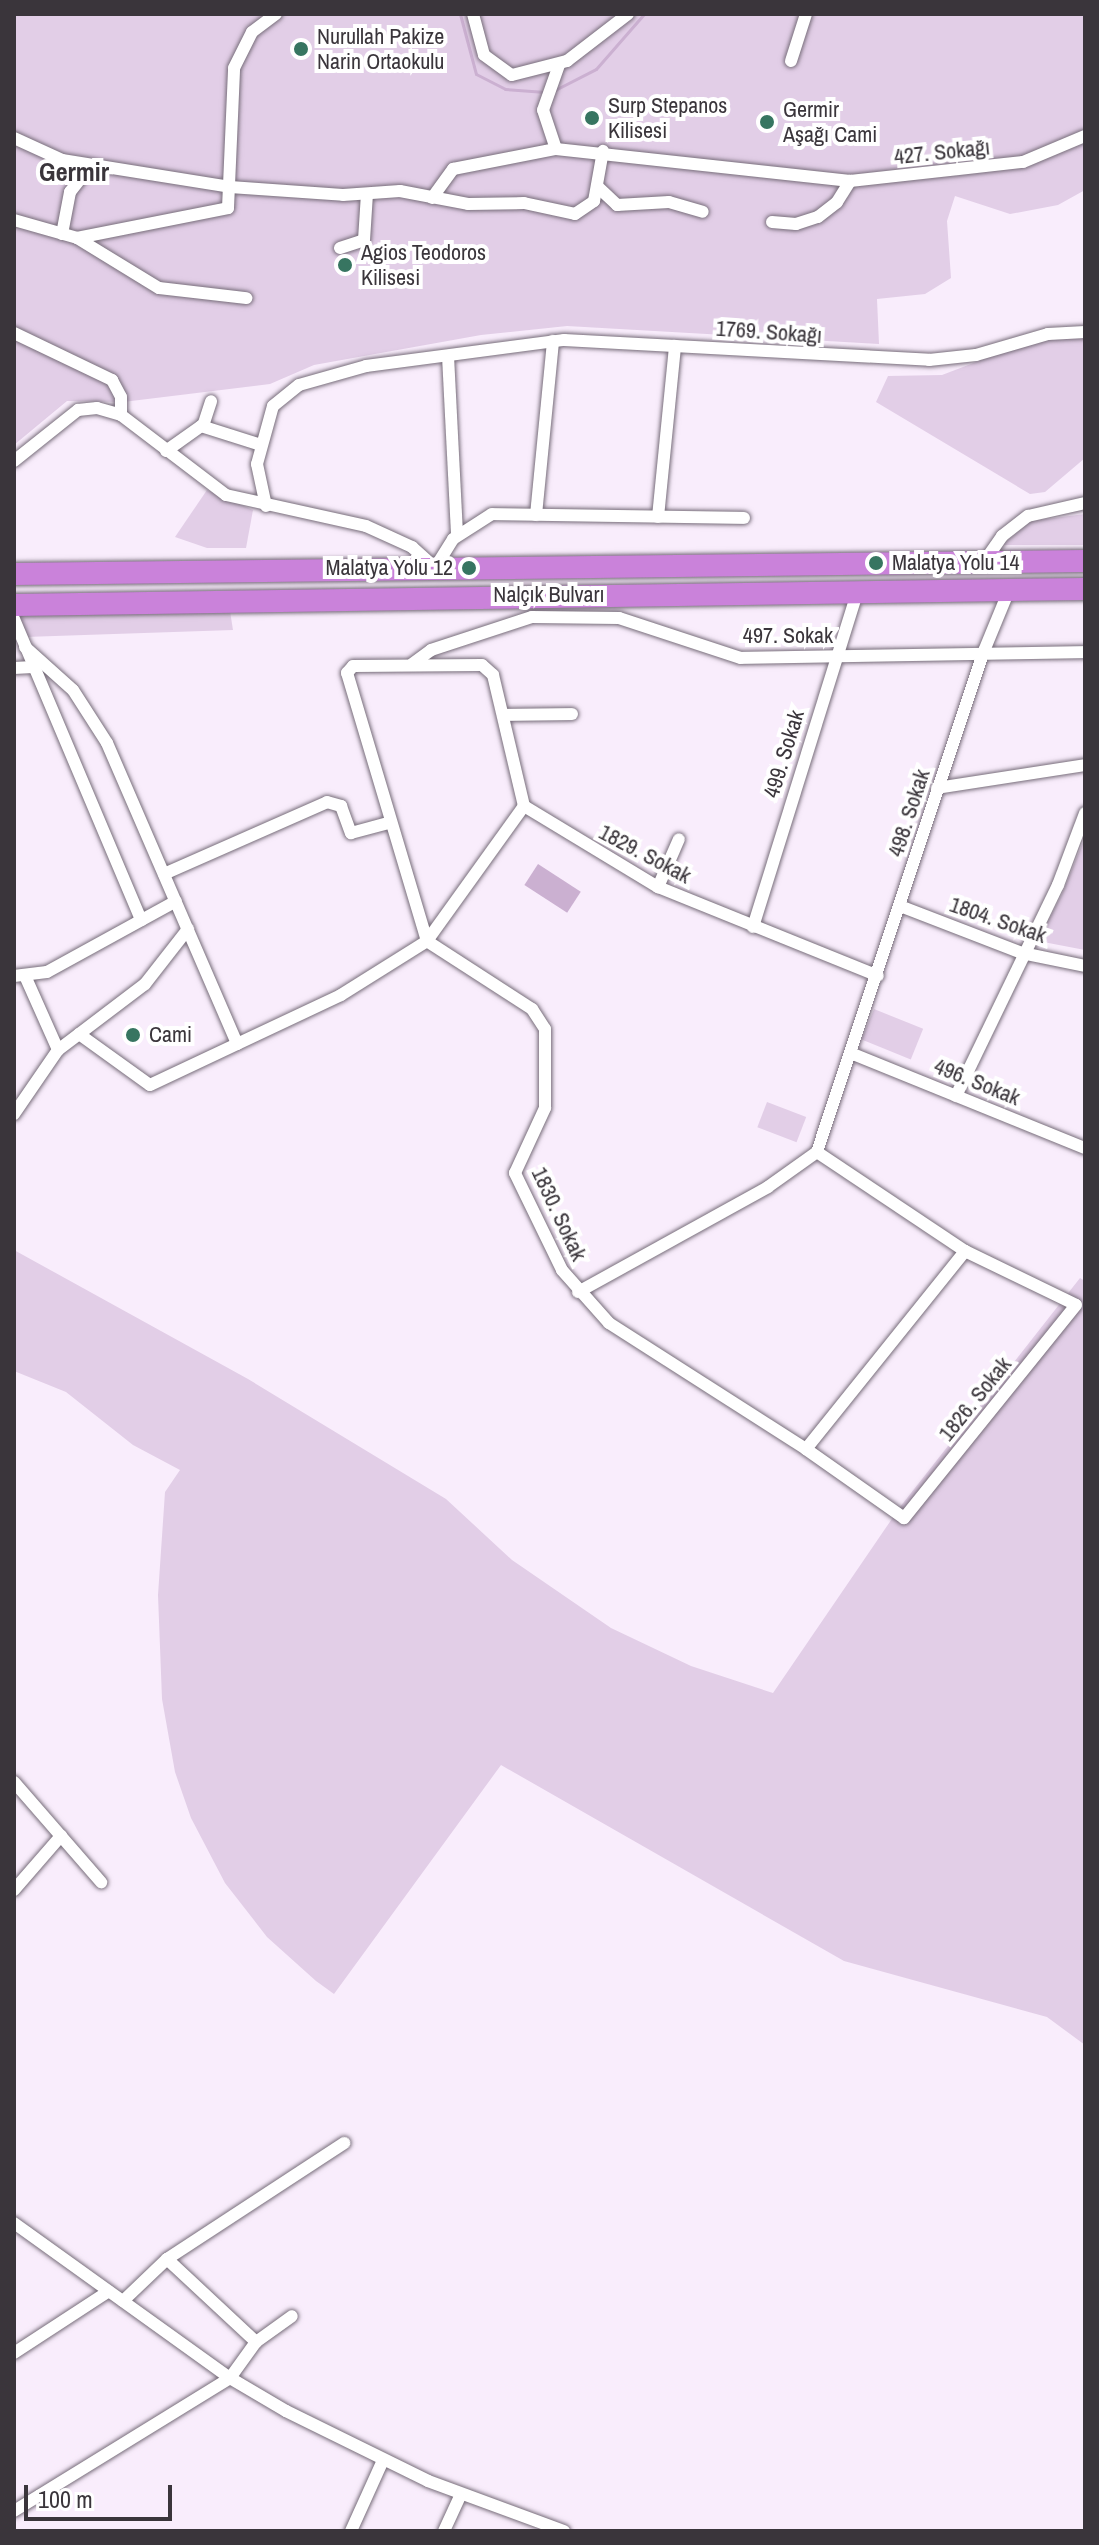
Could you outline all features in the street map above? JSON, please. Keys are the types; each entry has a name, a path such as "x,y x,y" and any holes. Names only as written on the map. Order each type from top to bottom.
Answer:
{"highway":[{"name":"Nalçık Bulvarı","path":"14,574 1085,561"},
{"name":"Nalçık Bulvarı","path":"14,605 423,595 1085,589"}],"street":[{"path":"77,238 228,208 236,58 252,32 276,14"},
{"path":"473,14 480,49 499,70 512,75 559,65 589,49 628,14"},
{"path":"791,61 806,14"},
{"path":"556,149 543,110 559,65"},
{"name":"427. Sokağı","path":"432,198 453,169 556,149 603,151 644,162 850,181 1023,162 1085,136"},
{"path":"14,138 40,153 90,166 230,187 367,194 400,191 468,204 524,203 575,214 592,206 599,188 603,151"},
{"path":"62,234 70,192 90,166"},
{"path":"772,222 796,224 818,217 837,202 850,181"},
{"path":"599,188 617,205 669,202 703,212"},
{"path":"340,248 364,240 367,194"},
{"path":"14,220 77,238 159,288 246,298"},
{"name":"1769. Sokağı","path":"266,506 257,473 269,412 293,388 366,366 553,341 929,360 976,355 1048,334 1085,332"},
{"path":"14,333 112,380 121,397 121,415"},
{"path":"536,515 553,341"},
{"path":"658,517 675,346"},
{"path":"448,356 457,535"},
{"path":"166,451 203,426 211,401"},
{"path":"16,457 78,410 97,408 121,415 226,495 366,526 403,541 435,568 457,535 492,514 744,518"},
{"path":"203,426 261,445"},
{"path":"984,562 1002,536 1028,516 1085,503"},
{"name":"498. Sokak","path":"817,1152 853,1054 937,788 984,651 1010,588"},
{"name":"499. Sokak","path":"753,927 834,656 857,593"},
{"name":"497. Sokak","path":"412,664 431,650 532,617 619,618 741,658 984,651 1085,652"},
{"path":"14,619 141,920"},
{"path":"25,647 86,707 164,874 237,1044"},
{"path":"79,1034 150,1085 341,995 427,941 524,806 493,675 473,661 353,666 346,676 427,941"},
{"path":"14,668 33,667"},
{"path":"503,715 572,714"},
{"path":"937,788 1085,765"},
{"path":"164,874 327,802 341,806 351,833 389,823"},
{"name":"1829. Sokak","path":"524,806 658,887 878,976"},
{"path":"956,1096 1022,953 1058,885 1085,813"},
{"path":"658,887 679,839"},
{"path":"58,1050 20,977 176,901"},
{"name":"1804. Sokak","path":"900,906 1022,953 1085,966"},
{"path":"14,1114 58,1050 145,984 188,929"},
{"name":"1830. Sokak","path":"427,941 526,1005 543,1024 545,1108 519,1155 515,1173 578,1292 609,1323 806,1449 904,1518"},
{"name":"496. Sokak","path":"853,1054 1085,1148"},
{"path":"578,1292 768,1187 817,1152 965,1251 806,1449"},
{"name":"1826. Sokak","path":"904,1518 1076,1305 965,1251"},
{"path":"14,1782 101,1882"},
{"path":"14,1890 61,1836"},
{"path":"123,2301 167,2259 344,2143"},
{"path":"14,2223 230,2378 383,2460 461,2494 564,2531"},
{"path":"167,2259 256,2342"},
{"path":"14,2353 109,2291"},
{"path":"14,2511 230,2378 256,2342 292,2316"},
{"path":"351,2531 383,2460"},
{"path":"444,2531 461,2494"}],"shaded area":[{"path":"14,14 1085,14 1085,190 1058,205 1010,214 955,196 947,221 951,278 925,294 877,299 879,344 567,326 481,335 314,365 270,384 123,402 67,401 14,445"},
{"path":"1085,337 1085,458 1045,492 1030,494 876,402 888,376 942,375 1034,340"},
{"path":"207,490 253,510 246,548 207,548 175,537"},
{"path":"1085,514 1085,545 1002,545 1031,521"},
{"path":"230,611 233,630 25,637 17,614"},
{"path":"1085,837 1085,950 1038,941 1062,894"},
{"path":"538,864 581,892 567,913 524,885"},
{"path":"874,1009 923,1029 911,1059 862,1040"},
{"path":"767,1102 806,1117 797,1142 757,1127"},
{"path":"14,1250 248,1379 446,1499 512,1560 611,1628 691,1666 773,1693 900,1507 1080,1278 1085,1281 1085,2045 1047,2017 844,1961 501,1765 334,1994 316,1981 267,1937 225,1883 191,1818 175,1772 162,1699 158,1595 165,1492 180,1470 133,1445 66,1392 14,1371"}],"waterway":[{"path":"460,14 476,74 505,89 545,92"},
{"path":"553,91 596,69 644,14"}],"place":[{"name":"Nurullah Pakize Narin Ortaokulu","path":"301,49"},
{"name":"Surp Stepanos Kilisesi","path":"592,118"},
{"name":"Germir Aşağı Cami","path":"767,122"},
{"name":"Agios Teodoros Kilisesi","path":"345,265"},
{"name":"Malatya Yolu 14","path":"876,563"},
{"name":"Malatya Yolu 12","path":"469,568"},
{"name":"Cami","path":"133,1035"}],"district":[{"name":"Germir","path":"74,172"}]}
